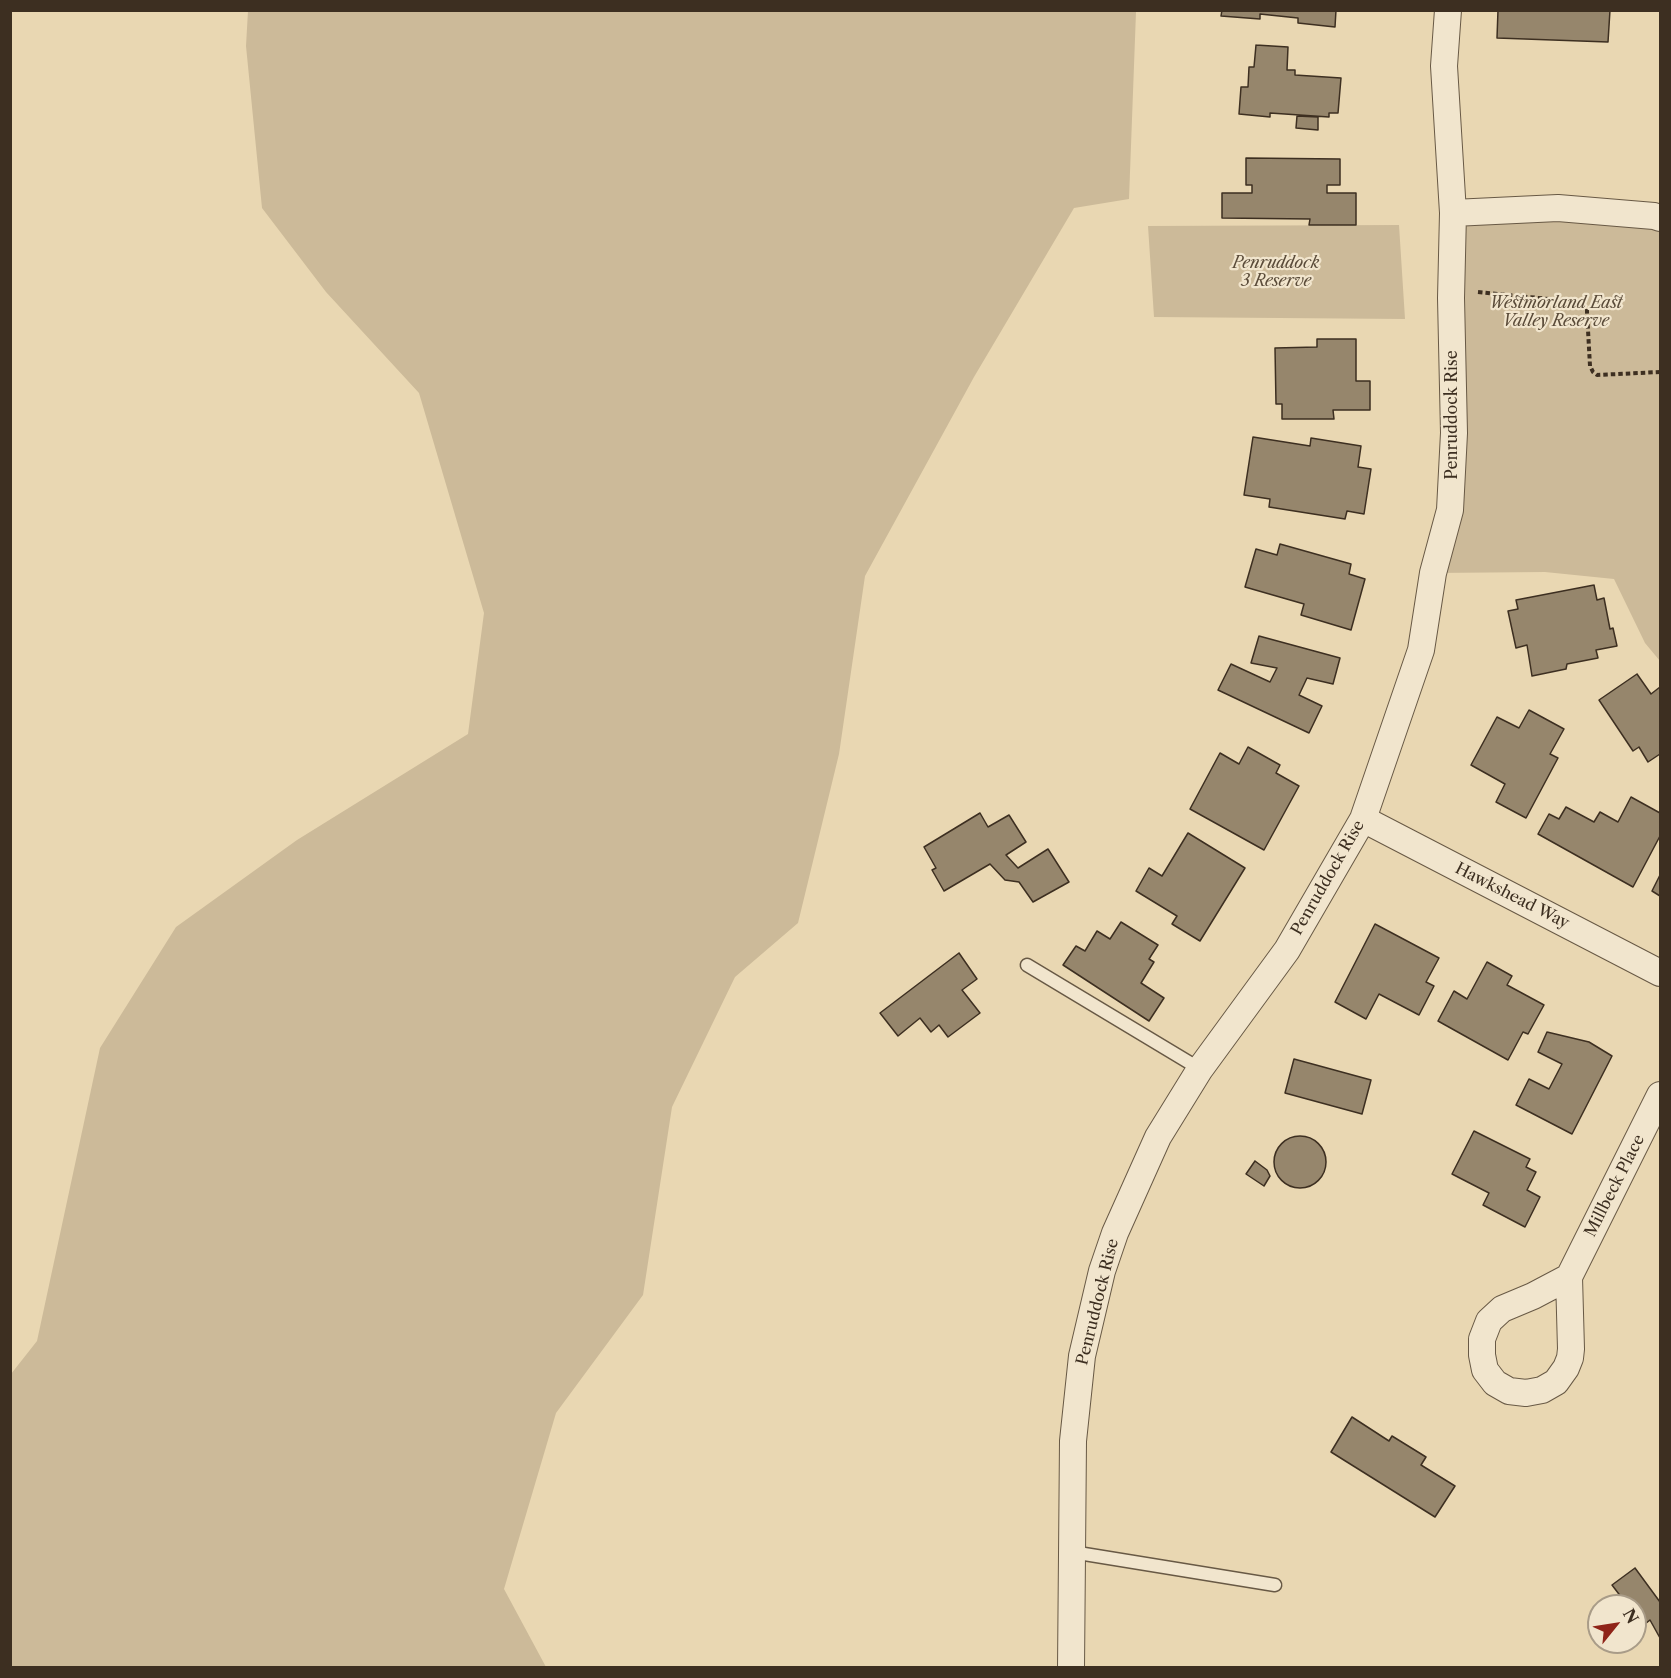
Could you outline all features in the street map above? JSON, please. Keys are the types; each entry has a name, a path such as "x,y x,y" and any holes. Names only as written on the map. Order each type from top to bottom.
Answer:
{"street":[{"name":"Penruddock Rise","path":"1071,1668 1073,1441 1080,1366 1102,1271 1115,1233 1158,1137 1200,1069 1287,950 1363,819 1421,650 1433,573 1450,510 1454,433 1451,298 1453,213 1444,66 1448,10"},
{"path":"1453,213 1558,208 1660,218"},
{"name":"Hawkshead Way","path":"1363,819 1660,974"},
{"name":"Millbeck Place","path":"1569,1277 1502,1309 1489,1321 1482,1339 1482,1355 1485,1370 1495,1383 1509,1391 1526,1393 1542,1390 1556,1382 1566,1368 1571,1349 1569,1277 1660,1095"}],"lane":[{"path":"1027,965 1200,1069"},
{"path":"1072,1552 1275,1585"}],"path":[{"path":"1478,292 1583,304 1587,308 1590,366 1593,372 1597,375 1660,372"}],"green space":[{"path":"1136,10 1129,199 1074,208 974,377 865,576 839,754 798,923 735,977 672,1107 643,1295 556,1413 504,1589 546,1667 11,1667 11,1374 37,1341 100,1048 176,927 297,840 468,734 484,613 419,393 326,292 262,208 246,46 248,11"},
{"name":"Westmorland East Valley Reserve","path":"1453,213 1660,218 1660,661 1645,643 1614,579 1545,572 1433,573 1450,510"},
{"name":"Penruddock 3 Reserve","path":"1399,225 1405,319 1154,317 1148,226"}],"building":[{"path":"1222,10 1336,10 1335,27 1298,23 1298,18 1260,14 1260,19 1221,16"},
{"path":"1498,10 1610,10 1608,42 1497,38"},
{"path":"1256,45 1288,47 1287,70 1295,70 1295,75 1341,78 1338,113 1329,113 1329,117 1270,113 1270,117 1239,114 1241,87 1248,87 1249,67 1254,67"},
{"path":"1297,116 1318,117 1318,130 1296,128"},
{"path":"1246,158 1340,159 1340,185 1327,185 1327,193 1356,193 1356,225 1309,225 1310,219 1222,218 1222,193 1252,193 1252,185 1246,185"},
{"path":"1317,339 1356,339 1356,381 1370,381 1370,410 1333,410 1334,419 1282,419 1282,404 1276,404 1275,348 1317,347"},
{"path":"1253,437 1310,446 1311,438 1361,446 1358,467 1371,469 1364,514 1347,511 1345,519 1269,507 1270,499 1244,495"},
{"path":"1280,544 1351,564 1349,574 1365,579 1351,630 1301,615 1304,604 1245,587 1256,549 1277,555"},
{"path":"1594,585 1597,600 1604,598 1610,629 1613,628 1617,646 1596,650 1598,658 1567,664 1566,669 1532,676 1527,645 1516,648 1508,611 1518,609 1516,600"},
{"path":"1259,636 1340,658 1333,684 1307,678 1299,695 1322,706 1309,733 1218,690 1231,664 1270,682 1277,668 1251,663"},
{"path":"1637,674 1651,694 1660,687 1660,754 1648,762 1639,747 1633,751 1599,700"},
{"path":"1529,710 1564,729 1550,754 1558,758 1526,818 1496,802 1505,784 1471,765 1497,717 1519,728"},
{"path":"1248,747 1280,765 1276,773 1299,786 1264,850 1190,809 1220,753 1239,764"},
{"path":"1631,797 1660,813 1660,836 1633,887 1538,834 1549,814 1559,819 1566,807 1594,822 1600,812 1618,822"},
{"path":"980,813 988,827 1009,815 1026,842 1006,855 1018,868 1048,849 1069,882 1033,902 1019,882 1005,880 990,864 944,891 932,870 936,868 924,847"},
{"path":"1188,833 1245,868 1200,941 1172,924 1177,916 1136,891 1149,868 1162,876"},
{"path":"1660,875 1660,896 1652,891"},
{"path":"1121,922 1158,945 1149,959 1154,962 1141,983 1164,998 1149,1021 1063,965 1076,946 1085,951 1097,931 1110,939"},
{"path":"1375,924 1439,958 1426,982 1434,986 1419,1015 1379,994 1366,1019 1335,1002"},
{"path":"959,953 977,979 962,990 980,1013 948,1037 939,1025 931,1032 920,1018 898,1036 880,1013"},
{"path":"1487,962 1512,976 1507,985 1544,1005 1528,1034 1523,1032 1508,1060 1438,1021 1454,991 1467,999"},
{"path":"1547,1032 1589,1042 1612,1056 1572,1134 1516,1105 1529,1079 1549,1089 1562,1064 1538,1052"},
{"path":"1294,1059 1371,1080 1362,1114 1285,1093"},
{"path":"1474,1131 1530,1159 1526,1167 1536,1172 1527,1190 1540,1197 1525,1227 1483,1205 1489,1193 1452,1174"},
{"path":"1300,1136 1310,1138 1318,1144 1324,1152 1326,1162 1324,1172 1318,1180 1310,1186 1300,1188 1290,1186 1282,1180 1276,1172 1274,1162 1276,1152 1282,1144 1290,1138"},
{"path":"1255,1161 1267,1170 1270,1176 1264,1186 1246,1174"},
{"path":"1352,1417 1389,1441 1392,1436 1426,1457 1421,1465 1455,1486 1435,1517 1331,1452"},
{"path":"1635,1568 1660,1602 1660,1638 1650,1620 1647,1622 1647,1594 1619,1594 1612,1585"}]}
